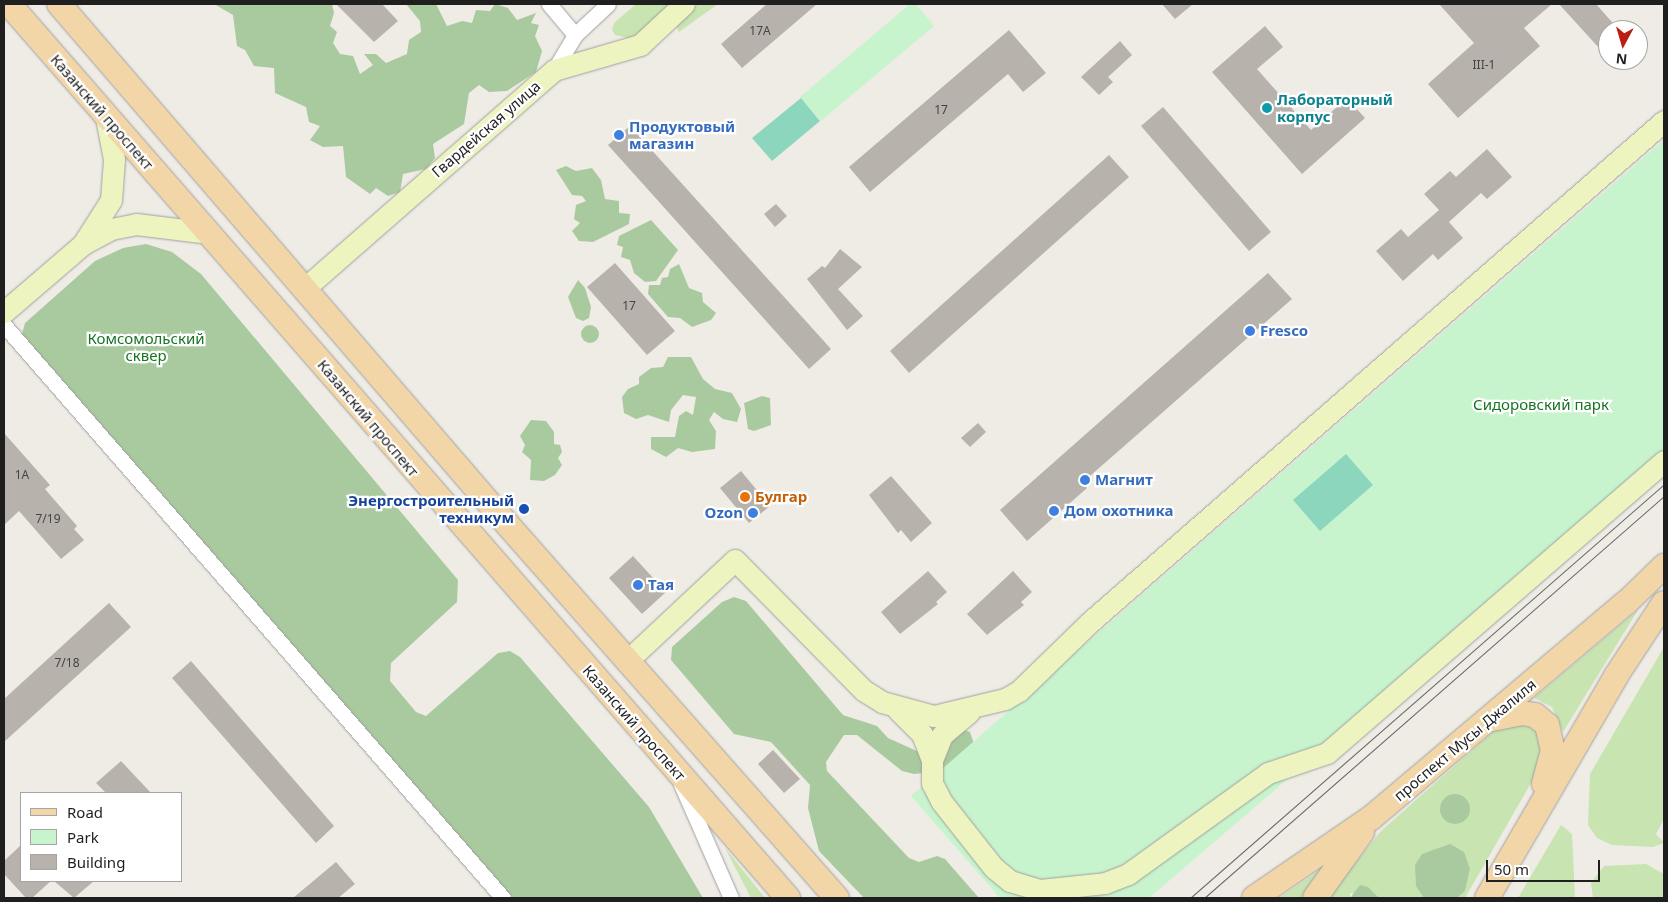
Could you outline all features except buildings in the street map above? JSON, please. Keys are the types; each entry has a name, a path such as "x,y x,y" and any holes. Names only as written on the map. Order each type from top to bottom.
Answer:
{"main road":[{"name":"Казанский проспект","path":"9,4 106,118 209,233 788,898"},
{"path":"59,4 837,898"},
{"name":"проспект Мусы Джалиля","path":"1254,898 1372,818 1491,719 1664,566"},
{"path":"1487,898 1538,808 1660,610"},
{"path":"1491,719 1522,713 1535,715 1548,725 1553,750 1538,808"},
{"path":"1315,898 1372,818"}],"street":[{"path":"549,4 575,34"},
{"path":"554,70 575,34 608,4"},
{"name":"Гвардейская улица","path":"306,288 554,70 640,45 684,4"},
{"path":"83,244 111,200 114,158 106,118"},
{"path":"896,708 934,716 971,710 1019,691 1090,622 1664,121"},
{"path":"4,312 83,244 111,229 136,224 209,233"},
{"path":"4,326 503,898"},
{"path":"628,660 736,560 863,690 896,708 922,734 932,760 932,783 941,801 994,868 1010,881 1040,890 1105,883 1128,874 1268,773 1327,753 1664,461"},
{"path":"932,760 942,735 971,710"},
{"path":"675,769 731,898"}],"green space":[{"path":"214,4 332,4 334,13 330,26 337,32 333,43 340,54 353,56 360,74 373,65 364,54 376,54 386,63 407,54 409,40 421,32 420,21 406,4 436,4 447,26 462,21 472,23 476,10 490,11 495,4 508,8 517,20 536,13 531,23 539,25 535,36 542,51 536,72 507,91 489,92 479,85 469,93 464,124 433,144 435,158 426,169 403,174 400,192 388,196 376,188 370,194 346,177 343,146 323,147 310,140 320,126 309,122 306,107 275,93 274,68 254,66 245,50 237,46 233,15"},
{"path":"636,4 676,4 646,33 628,38 615,35 612,30 614,23"},
{"path":"698,4 718,4 679,32 676,25"},
{"path":"910,4 916,4 934,26 821,121 800,97"},
{"path":"801,98 820,121 772,161 752,138"},
{"name":"Сидоровский парк","path":"1664,140 1664,456 1149,898 1000,898 911,796"},
{"path":"566,166 576,171 592,168 601,180 605,199 619,201 619,213 630,214 629,224 593,242 579,241 572,231 580,223 574,219 576,205 586,201 582,196 572,195 556,170"},
{"path":"651,220 678,250 656,281 645,282 634,273 630,260 621,257 623,247 617,245 619,236"},
{"name":"Комсомольский сквер","path":"146,244 172,252 201,274 458,580 457,602 391,663 390,681 416,712 426,716 498,653 510,651 520,657 649,807 703,898 511,898 27,345 22,334 25,323 95,261 123,248"},
{"path":"679,264 689,288 702,293 703,302 716,313 711,320 692,327 680,318 668,317 648,294 649,285 660,285 662,278 668,277 670,269"},
{"path":"578,280 585,288 591,307 589,318 583,321 576,318 568,297"},
{"path":"590,325 596,328 599,334 596,340 590,343 584,340 581,334 584,328"},
{"path":"668,357 691,357 703,379 715,389 732,393 741,409 737,422 723,419 714,412 709,420 716,431 715,449 692,452 678,448 666,457 651,449 651,437 675,437 679,416 686,411 693,415 696,397 683,395 671,410 669,422 648,415 636,419 624,413 622,397 628,389 639,384 639,377 651,368 663,367"},
{"path":"762,396 770,398 771,425 754,431 748,429 744,403"},
{"path":"531,420 546,421 554,432 554,444 560,445 562,452 558,458 562,465 555,475 544,481 530,480 531,460 522,452 525,445 520,436"},
{"path":"1346,454 1373,485 1320,531 1293,500"},
{"path":"734,597 746,601 843,715 877,726 888,738 919,752 960,729 970,732 974,744 952,770 914,774 902,771 857,735 844,735 826,762 827,771 909,858 919,862 937,856 945,859 979,898 864,898 819,851 808,808 810,785 771,742 734,734 671,660 672,647 722,602"},
{"path":"1638,610 1563,732 1552,707 1534,698"},
{"path":"1664,647 1664,819 1656,834 1664,843 1653,847 1612,845 1597,838 1588,825 1590,774"},
{"path":"1522,722 1539,734 1542,750 1535,776 1465,898 1457,898 1465,891 1470,869 1463,852 1418,875 1417,886 1424,898 1379,898 1350,893 1350,898 1327,898 1381,831 1501,725"},
{"path":"1455,794 1466,798 1470,809 1466,820 1455,824 1444,820 1440,809 1444,798"},
{"path":"1561,825 1572,834 1575,898 1518,898"},
{"path":"1450,844 1464,852 1470,869 1465,891 1457,898 1424,898 1416,886 1415,865 1422,854"},
{"path":"725,848 765,898 751,898"},
{"path":"1646,864 1664,874 1664,898 1593,898 1591,883 1604,866"},
{"path":"1323,868 1302,898 1279,898"},
{"path":"1360,885 1368,887 1379,898 1350,898"}],"tram line":[{"path":"1190,898 1664,484"},
{"path":"1204,898 1664,496"}],"place":[{"name":"Лабораторный корпус","path":"1267,108"},
{"name":"Продуктовый магазин","path":"619,135"},
{"name":"Fresco","path":"1250,331"},
{"name":"Магнит","path":"1085,480"},
{"name":"Булгар","path":"745,497"},
{"name":"Энергостроительный техникум","path":"524,509"},
{"name":"Дом охотника","path":"1054,511"},
{"name":"Ozon","path":"753,513"},
{"name":"Тая","path":"638,585"}]}
